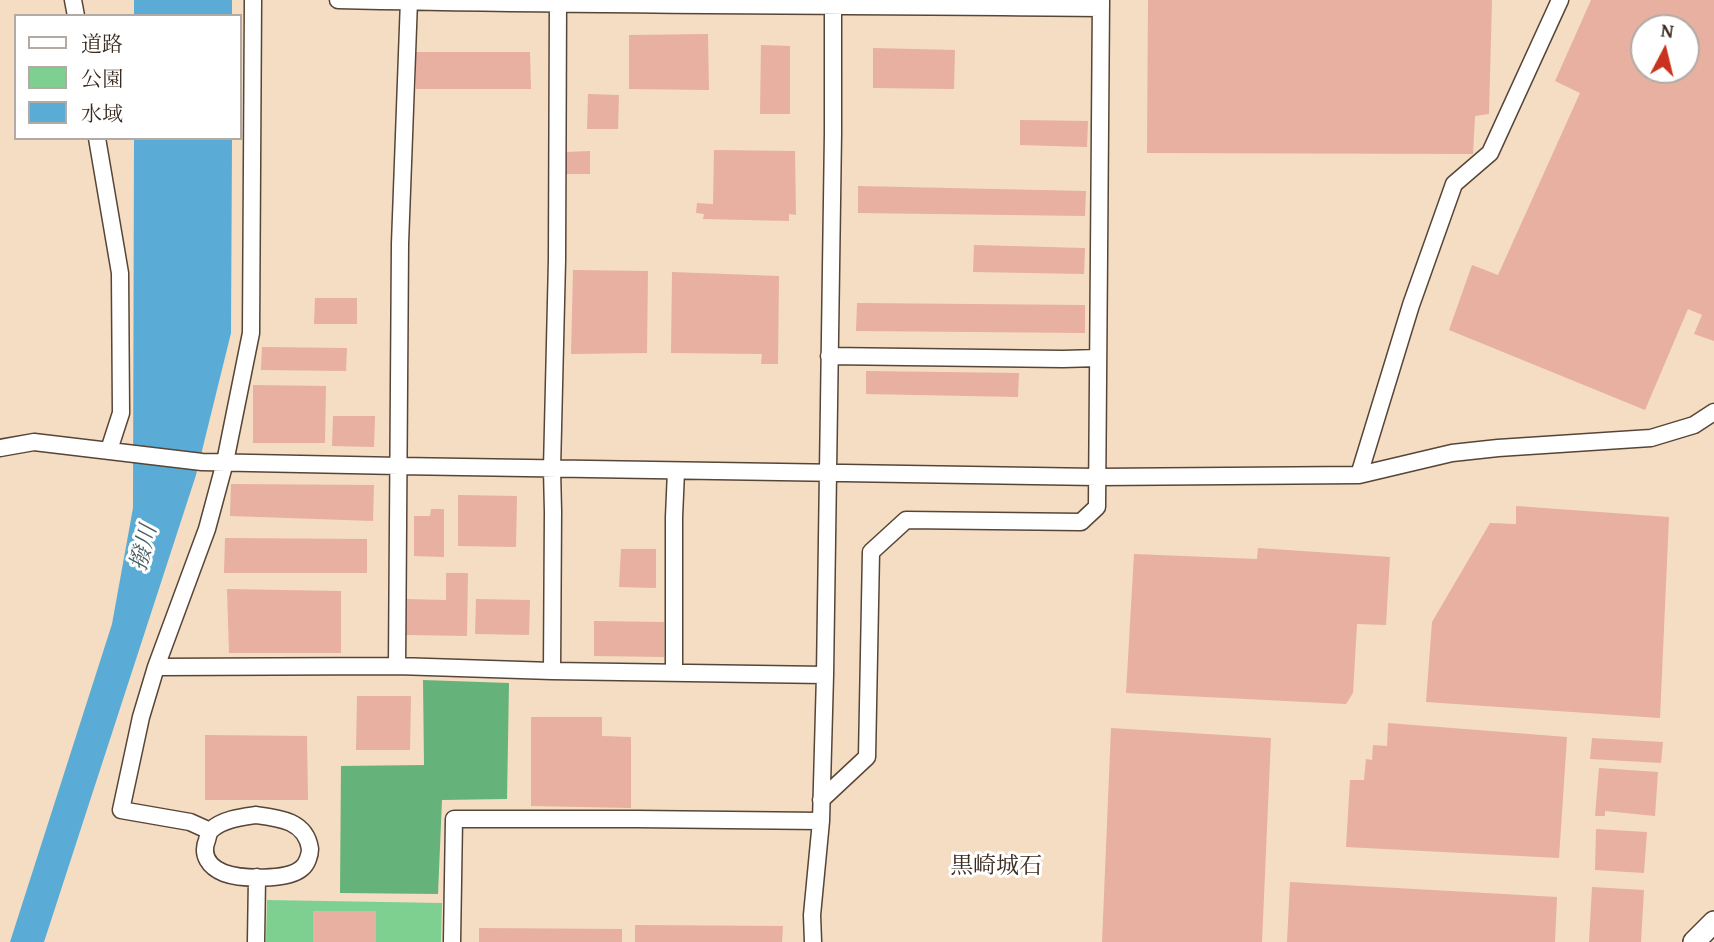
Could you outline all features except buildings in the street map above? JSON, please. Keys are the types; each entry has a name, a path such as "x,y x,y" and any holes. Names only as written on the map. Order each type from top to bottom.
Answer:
{"street":[{"path":"210,831 190,822 121,810 141,717 156,667 207,529 225,462 251,333 253,0"},
{"path":"338,0 1101,4 1097,508 1081,522 906,520 871,552 867,757 821,800"},
{"path":"1359,475 1411,304 1454,184 1490,153 1560,0"},
{"path":"397,666 400,244 409,1"},
{"path":"552,671 558,2"},
{"path":"813,942 812,915 821,821 825,675 833,133 832,3"},
{"path":"97,140 120,272 121,413 109,450"},
{"path":"829,356 1098,358"},
{"path":"0,448 34,442 202,462 399,466 1097,477 1359,475 1452,453 1651,439 1694,425 1714,412"},
{"path":"674,672 676,471"},
{"path":"156,667 397,666 825,675"},
{"path":"257,816 280,818 299,827 308,837 310,853 302,868 287,875 257,877 232,876 215,869 206,859 204,846 210,831 237,818 257,816"},
{"path":"453,942 454,819 821,821"},
{"path":"256,942 257,877"},
{"path":"1694,942 1714,922"}],"green space":[{"path":"423,680 509,683 507,799 442,800 438,894 340,893 341,766 424,765"},
{"path":"267,900 442,903 441,942 266,942"}],"water":[{"path":"134,0 232,0 232,14 134,14"},
{"name":"撥川","path":"134,140 232,140 231,333 196,475 44,942 10,942 112,624 133,508"}],"district":[{"name":"黒崎城石","path":"996,867"}]}
